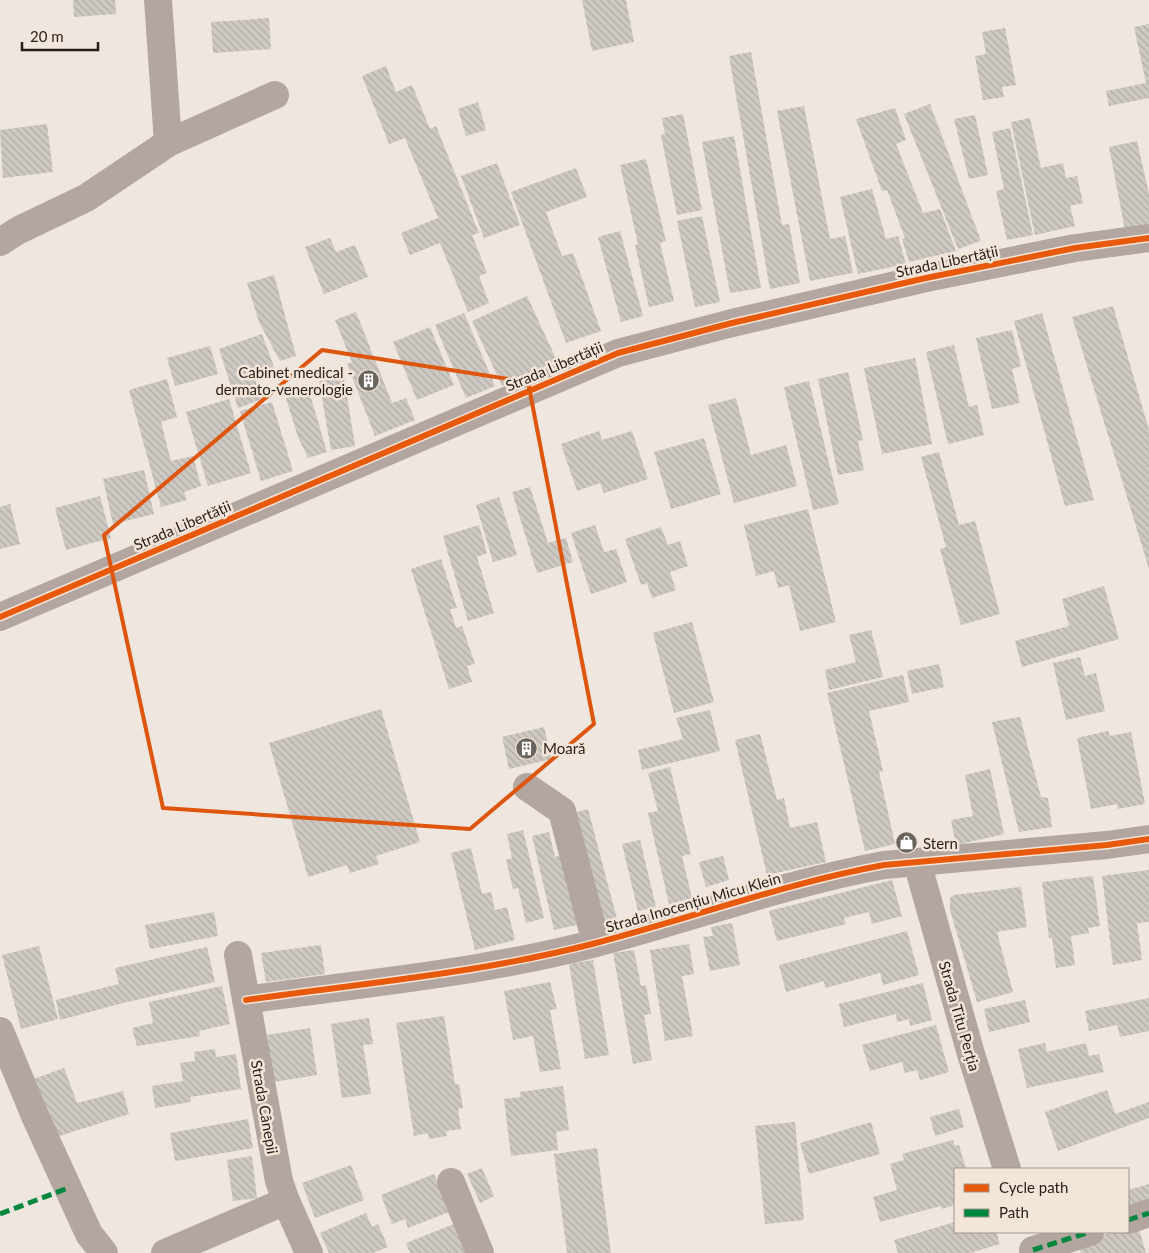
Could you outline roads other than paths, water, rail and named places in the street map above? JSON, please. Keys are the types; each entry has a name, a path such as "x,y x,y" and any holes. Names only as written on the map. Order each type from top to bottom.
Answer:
{"street":[{"path":"158,0 168,143"},
{"path":"0,242 19,230 86,198 168,143 275,95"},
{"name":"Strada Libertății","path":"0,617 618,353 926,278 1075,248 1149,238"},
{"path":"526,787 562,811 596,943"},
{"name":"Strada Inocențiu Micu Klein","path":"246,1000 494,964 596,943 797,884 856,870 1149,838"},
{"name":"Strada Titu Perția","path":"917,862 970,1054 1008,1168"},
{"name":"Strada Cânepii","path":"238,955 274,1157 286,1201 309,1253"},
{"path":"0,1032 34,1116 89,1234 104,1253"},
{"path":"451,1182 480,1253"},
{"path":"165,1253 286,1201"},
{"path":"1129,1220 1149,1213"},
{"path":"1032,1245 1086,1233"}],"place":[{"name":"Cabinet medical - dermato-venerologie","path":"369,381"},
{"name":"Moară","path":"527,748"},
{"name":"Stern","path":"907,843"}]}
